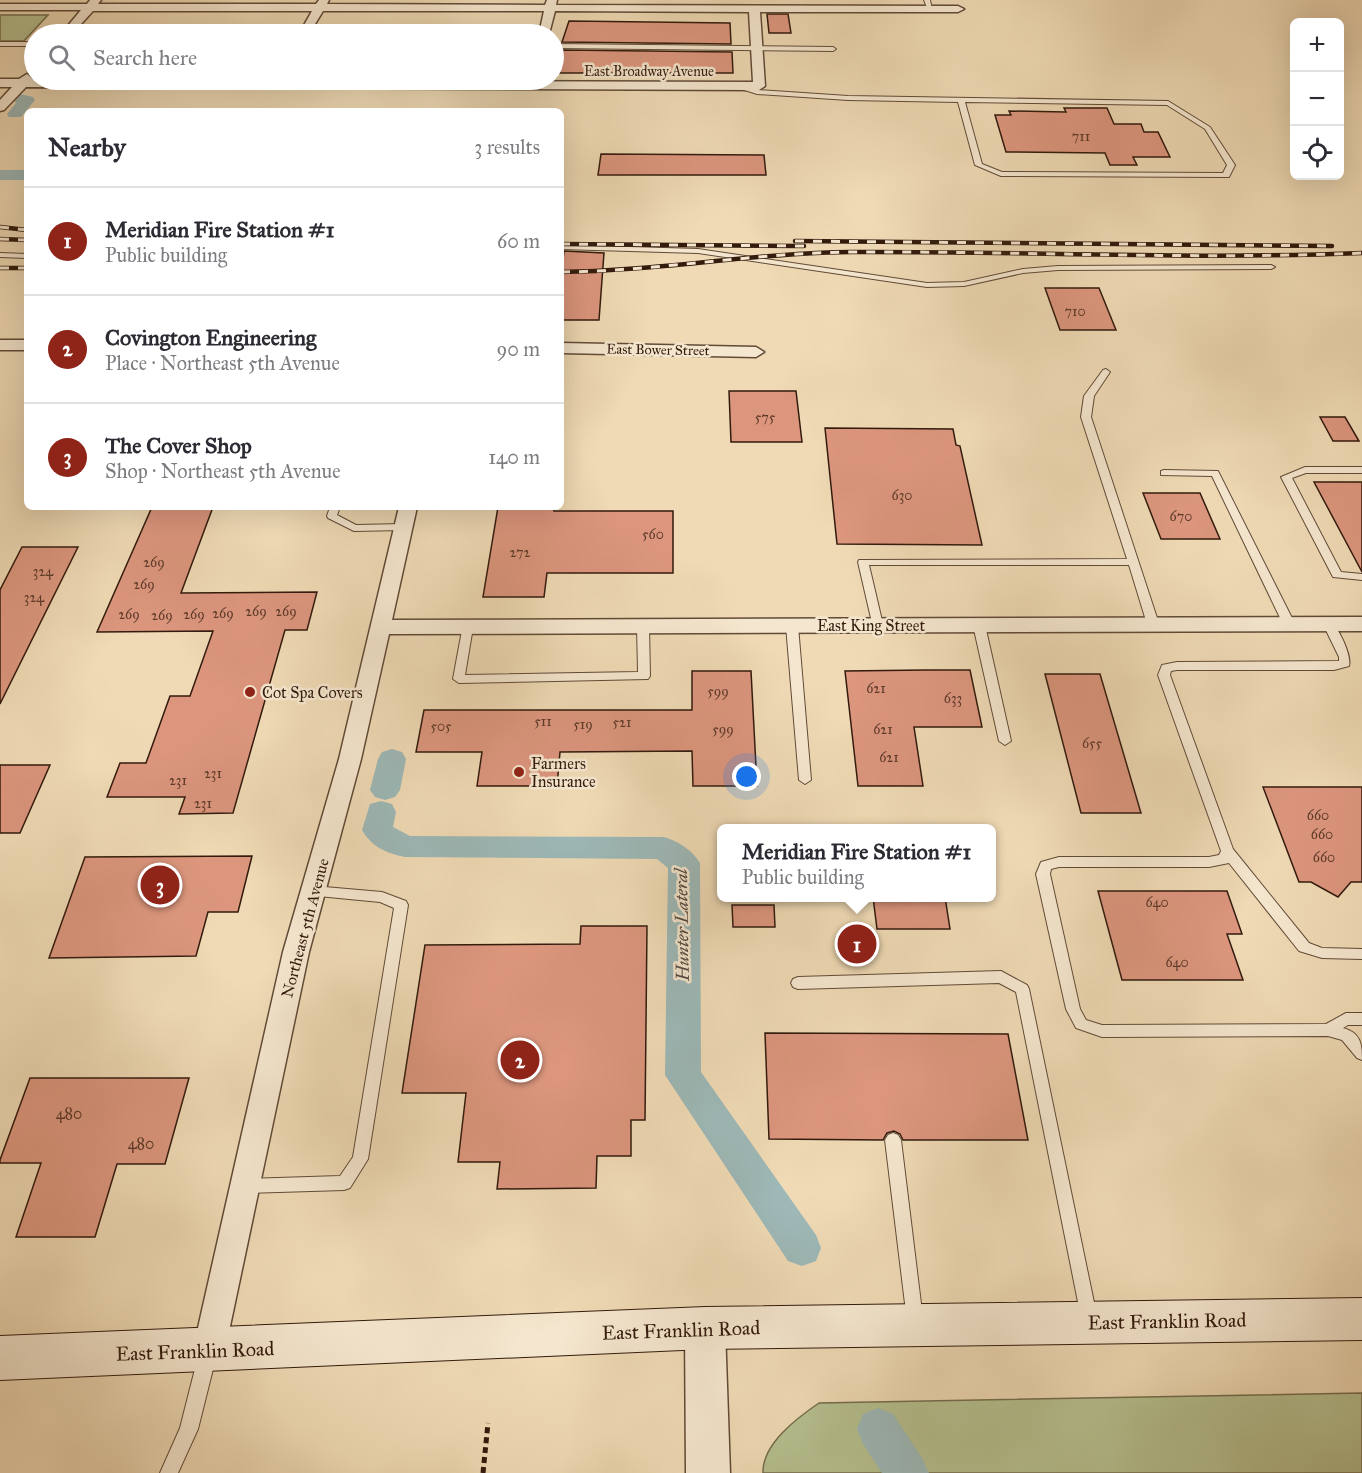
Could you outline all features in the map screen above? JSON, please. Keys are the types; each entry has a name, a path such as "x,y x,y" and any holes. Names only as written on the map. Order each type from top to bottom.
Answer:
{"main road":[{"name":"East Franklin Road","path":"0,1358 705,1328 1362,1319"}],"street":[{"path":"75,24 93,4"},
{"path":"0,7 93,4 551,4 754,8 928,4 958,9"},
{"path":"310,24 322,4"},
{"path":"546,24 551,4"},
{"path":"754,8 757,47"},
{"name":"East Broadway Avenue","path":"564,83 759,86 757,47"},
{"name":"East Broadway Avenue","path":"0,83 22,83"},
{"path":"0,107 22,83"},
{"path":"0,345 24,345"},
{"name":"East Bower Street","path":"564,348 756,352"},
{"name":"Northeast 5th Avenue","path":"209,1350 296,952 350,759 405,517"},
{"name":"East King Street","path":"380,627 1362,624"},
{"path":"705,1328 708,1473"}],"lane":[{"path":"0,44 24,44"},
{"path":"564,46 833,49"},
{"path":"736,86 757,93 778,94 962,101 1168,103 1208,128 1230,165 1226,175 1001,174 979,165 962,101"},
{"path":"564,247 698,251 927,285 964,284 1023,271 1058,268 1271,267"},
{"path":"0,255 24,256"},
{"path":"1106,372 1089,396 1086,417 1153,624"},
{"path":"1362,470 1305,470 1286,477 1337,575 1362,577"},
{"path":"1164,473 1215,473 1289,624"},
{"path":"334,510 332,516 354,528 405,517"},
{"path":"877,626 863,562 1132,562"},
{"path":"1329,624 1345,657 1345,663 1334,666 1177,666 1166,668 1164,675 1227,851 1304,947 1322,953 1362,954"},
{"path":"979,625 1005,741"},
{"path":"467,627 459,679 644,676 643,626"},
{"path":"792,626 805,780"},
{"path":"1227,851 1225,859 1209,862 1059,862 1046,865 1043,873 1073,1009 1081,1024 1102,1031 1328,1030 1347,1035 1362,1054"},
{"path":"245,1186 344,1184 360,1159 401,905 382,897 313,891"},
{"path":"798,983 1001,977 1022,988 1090,1321"},
{"path":"1328,1030 1346,1019 1362,1019"},
{"path":"892,1140 916,1325"},
{"path":"170,1473 189,1430 209,1350"}],"path":[{"path":"483,1473 488,1423"}],"green space":[{"path":"0,15 48,15 40,24 24,24 24,41 0,41"},
{"path":"1362,1393 1362,1473 763,1473 764,1462 774,1442 791,1424 819,1403"}],"building":[{"path":"767,14 788,14 791,33 769,33"},
{"path":"569,21 730,23 731,44 564,42"},
{"path":"564,50 732,52 733,73 564,73"},
{"path":"1064,108 1107,108 1114,124 1141,124 1144,132 1158,132 1170,157 1133,157 1137,165 1110,165 1105,153 1006,152 995,115 1011,115 1009,111 1066,112"},
{"path":"601,154 764,155 766,175 598,175"},
{"path":"564,251 604,253 599,320 564,320"},
{"path":"1045,288 1099,288 1116,330 1060,330"},
{"path":"729,391 796,391 802,442 731,442"},
{"path":"1320,417 1345,417 1359,441 1333,441"},
{"path":"825,428 953,429 956,445 960,446 982,545 837,544"},
{"path":"1314,482 1362,482 1362,572"},
{"path":"1143,493 1200,493 1220,539 1161,539"},
{"path":"151,510 212,510 181,593 317,592 307,630 285,630 233,813 179,814 185,797 107,797 120,763 146,763 170,696 190,696 213,631 97,632"},
{"path":"498,510 673,511 673,573 547,573 544,597 483,597"},
{"path":"22,547 78,547 0,704 0,590"},
{"path":"970,670 982,727 914,727 923,786 858,786 845,671"},
{"path":"692,671 751,671 757,786 693,786 692,751 560,752 557,786 477,786 482,752 416,752 424,710 692,710"},
{"path":"1045,674 1100,674 1141,813 1081,813"},
{"path":"0,765 50,765 20,833 0,833"},
{"path":"1263,787 1362,787 1362,882 1351,882 1338,897 1311,882 1299,882"},
{"path":"252,856 238,912 208,912 196,956 49,958 85,857"},
{"path":"1098,891 1227,891 1242,934 1227,934 1243,980 1122,980"},
{"path":"874,902 946,902 950,929 877,929"},
{"path":"732,905 774,905 775,927 733,927"},
{"path":"581,926 647,926 645,1120 631,1120 631,1156 597,1156 596,1188 497,1189 500,1162 458,1162 466,1093 402,1093 425,945 580,944"},
{"path":"765,1033 1008,1034 1028,1140 903,1140 900,1134 894,1131 887,1133 883,1140 769,1139"},
{"path":"30,1078 189,1078 165,1164 117,1164 95,1237 16,1237 41,1163 0,1163 0,1160"}],"waterway":[{"name":"Hunter Lateral","path":"15,114 27,100 20,99"},
{"name":"Hunter Lateral","path":"0,175 24,175"},
{"name":"Hunter Lateral","path":"385,790 392,759"},
{"name":"Hunter Lateral","path":"381,812 377,830 390,841 410,847 664,848 684,863 683,1075 802,1248"},
{"name":"Hunter Lateral","path":"878,1429 907,1473"}],"railway":[{"path":"0,227 24,230"},
{"path":"0,239 24,240"},
{"path":"795,241 1332,246"},
{"path":"564,244 804,246"},
{"path":"564,272 634,269 778,255 850,252 1234,256 1362,253"},
{"path":"0,268 24,268"}],"place":[{"name":"Cot Spa Covers","path":"250,692"},
{"name":"Farmers Insurance","path":"519,772"},
{"name":"The Cover Shop","path":"160,885"},
{"name":"Meridian Fire Station #1","path":"857,944"},
{"name":"Covington Engineering","path":"520,1060"}]}
